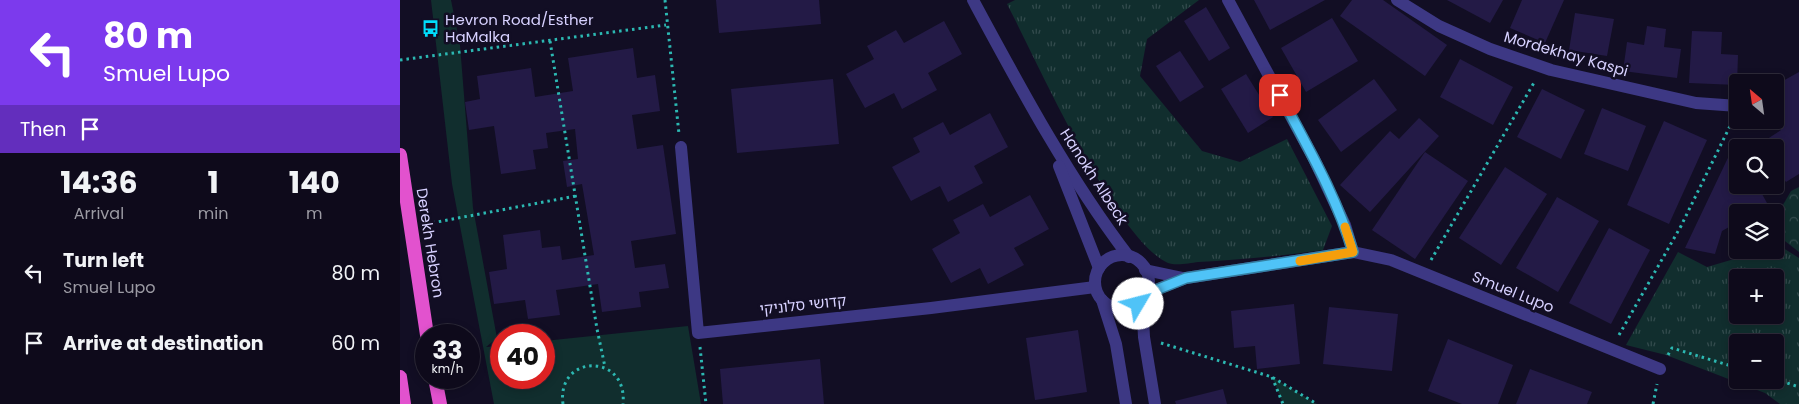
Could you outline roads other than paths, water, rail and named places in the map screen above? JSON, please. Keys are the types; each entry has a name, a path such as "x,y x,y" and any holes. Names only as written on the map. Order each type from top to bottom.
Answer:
{"highway":[{"name":"Derekh Hebron","path":"400,156 426,324"},
{"path":"400,377 404,404"},
{"path":"437,389 440,404"}],"street":[{"name":"Hanokh Albeck","path":"973,0 1034,114 1063,176 1099,268"},
{"path":"1228,0 1314,159 1345,225 1353,252"},
{"name":"Mordekhay Kaspi","path":"1397,0 1439,26 1490,49 1543,67 1696,103 1729,105"},
{"name":"Hanokh Albeck","path":"1034,114 1088,200 1129,257"},
{"name":"קדושי סלוניקי","path":"681,147 698,333 941,307 1095,287"},
{"name":"Smuel Lupo","path":"1144,297 1186,278 1353,252 1391,260 1660,369"},
{"path":"1126,404 1116,344 1102,300 1095,287 1095,278 1099,268 1115,256 1129,257 1139,262 1145,270 1148,283 1144,297 1144,337 1155,404"},
{"name":"Smuel Lupo","path":"1145,270 1186,278"},
{"path":"1102,300 1117,309 1132,307 1144,297"}],"place":[{"name":"Hevron Road/Esther HaMalka","path":"431,29"}]}
